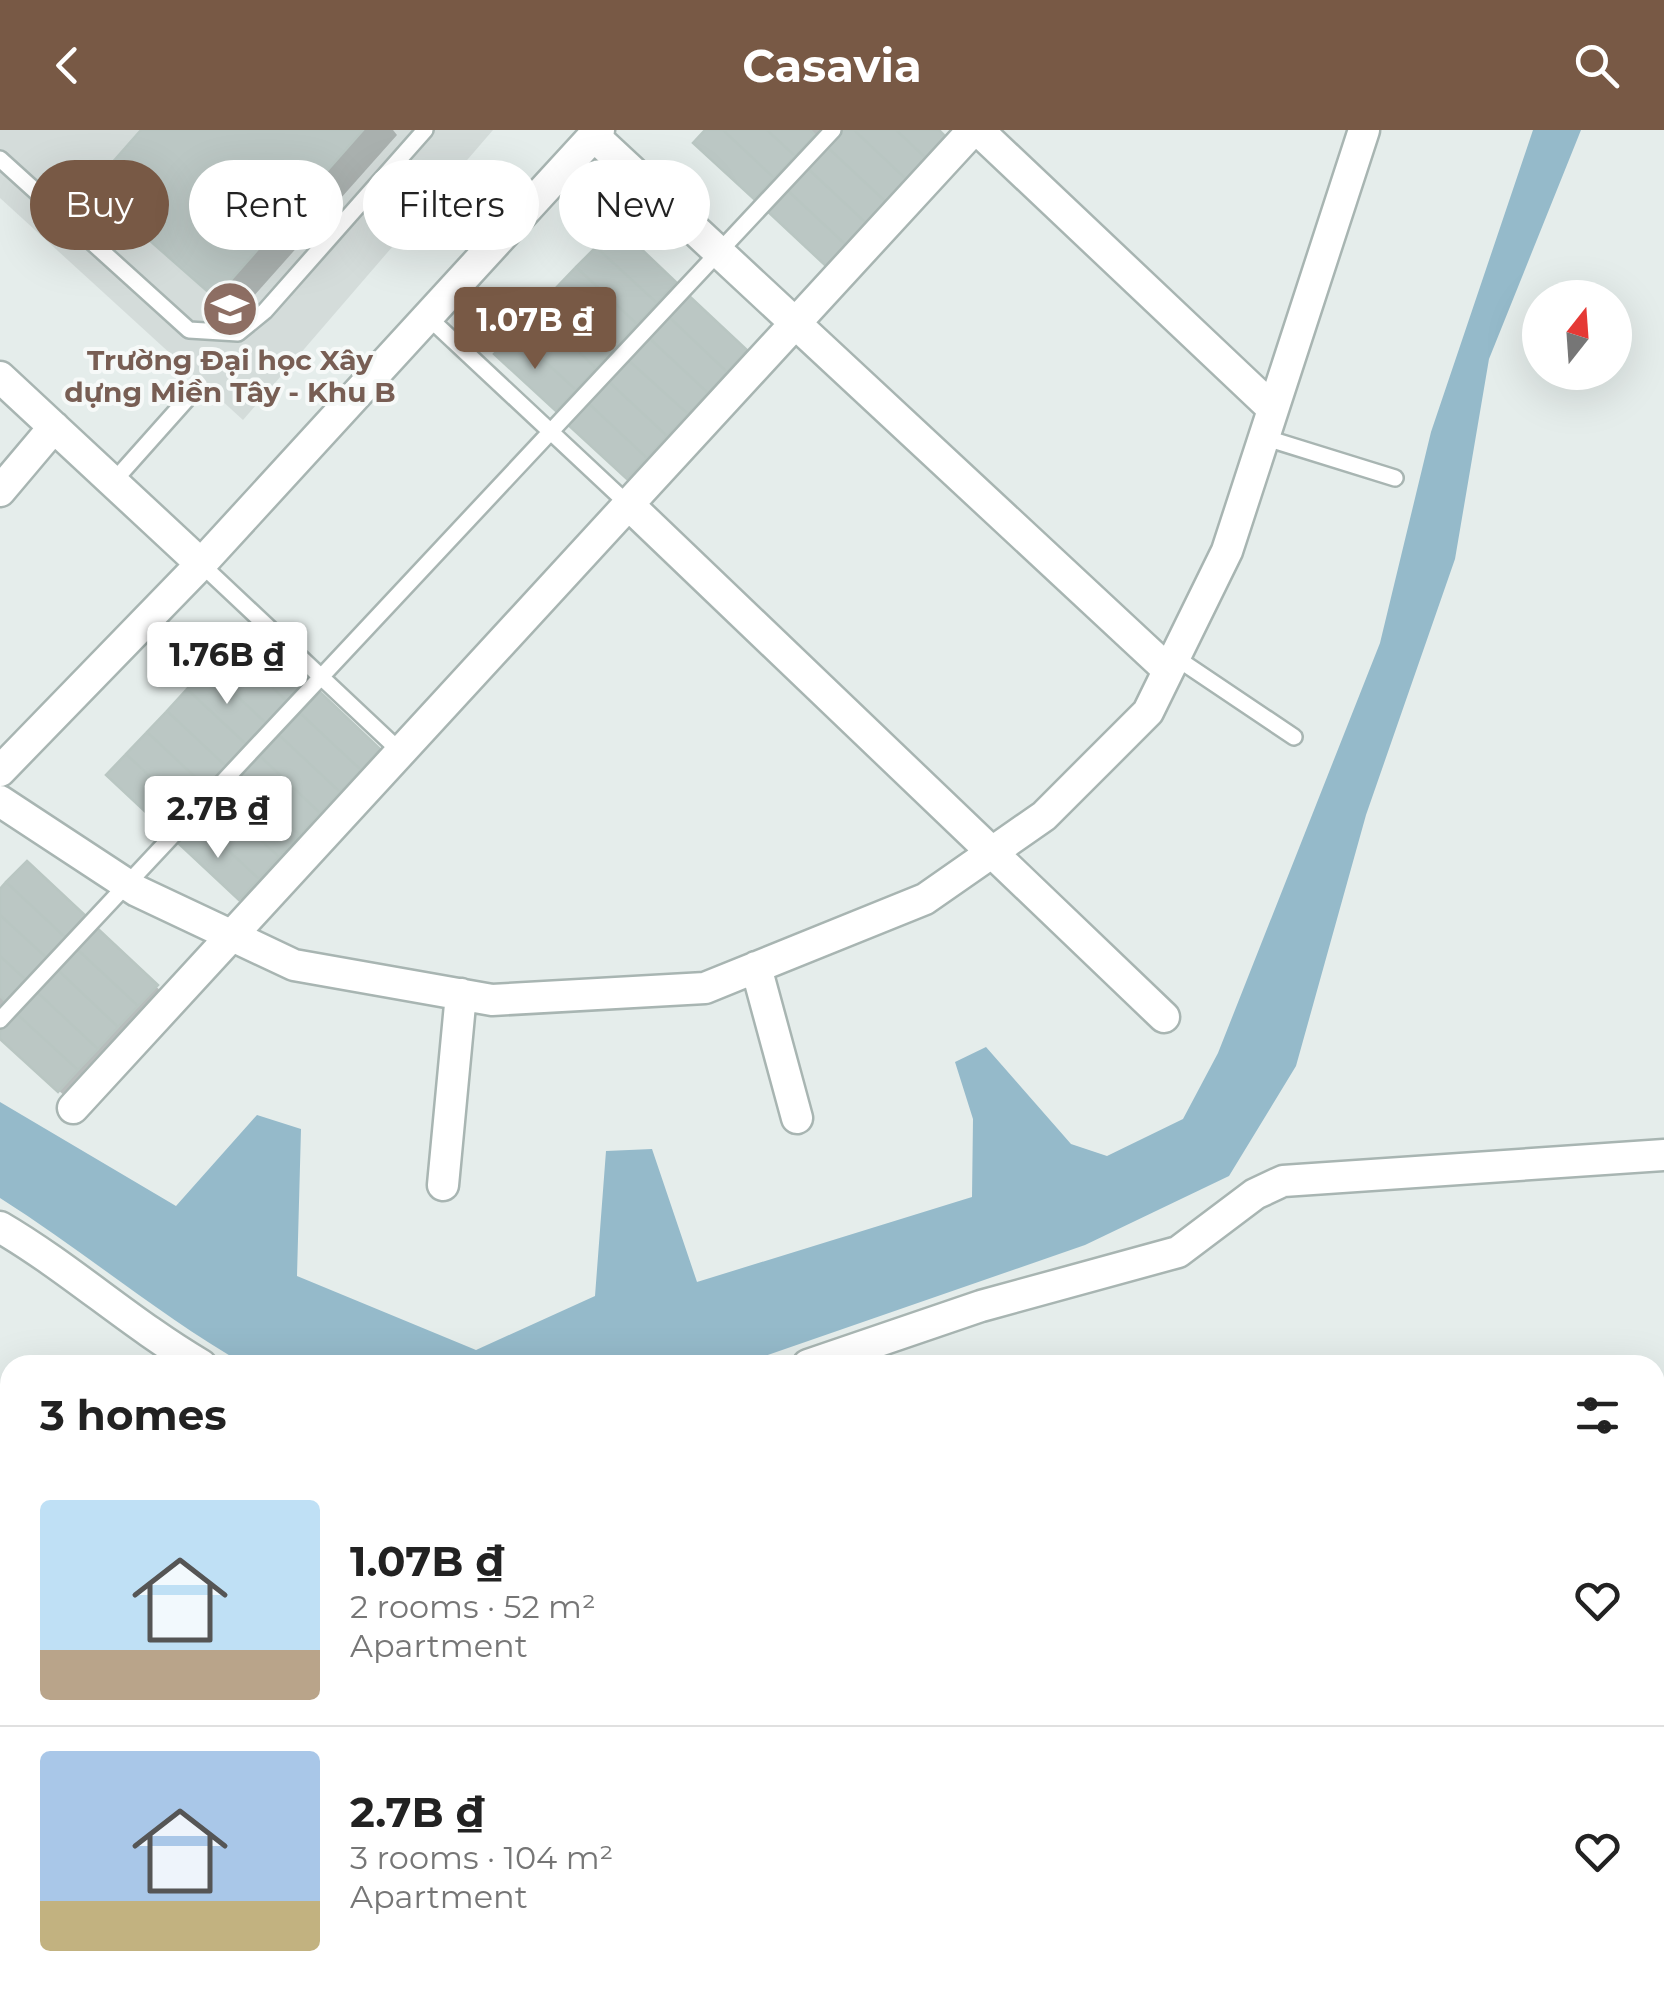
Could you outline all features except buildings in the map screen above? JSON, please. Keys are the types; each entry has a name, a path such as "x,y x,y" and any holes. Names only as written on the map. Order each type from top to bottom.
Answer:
{"street":[{"path":"0,801 127,884 294,966 492,1000 704,988 925,899 1044,816 1148,712 1227,551 1364,130"},
{"path":"73,1108 968,132 1268,422"},
{"path":"0,771 201,564 597,133 796,324 1172,663"},
{"path":"0,376 201,564"},
{"path":"0,491 54,427"},
{"path":"630,505 1164,1017"},
{"path":"756,967 797,1118"},
{"path":"442,1185 460,994"},
{"path":"837,1355 982,1306 1178,1252 1255,1194 1283,1180 1664,1155"},
{"path":"0,1227 52,1257 184,1355"}],"lane":[{"path":"0,159 189,330 238,334 266,311 425,130"},
{"path":"0,1020 833,130"},
{"path":"428,317 630,505"},
{"path":"113,482 195,390"},
{"path":"1268,422 1395,478"},
{"path":"201,564 402,753"},
{"path":"1172,663 1294,736"}],"shaded area":[{"path":"0,130 493,130 467,160 363,160 363,250 390,250 243,420 57,250 169,250 169,160 30,160 30,225 0,198"}],"water":[{"path":"1533,130 1581,130 1489,359 1455,559 1366,815 1296,1066 1229,1176 1085,1245 768,1355 230,1355 0,1198 0,1102 176,1206 257,1115 301,1129 297,1276 476,1350 595,1296 606,1151 652,1149 697,1282 972,1197 973,1119 955,1062 986,1047 1071,1144 1107,1156 1183,1119 1218,1053 1380,643 1431,432"}],"place":[{"name":"Trường Đại học Xây dựng Miền Tây - Khu B","path":"230,309"}]}
